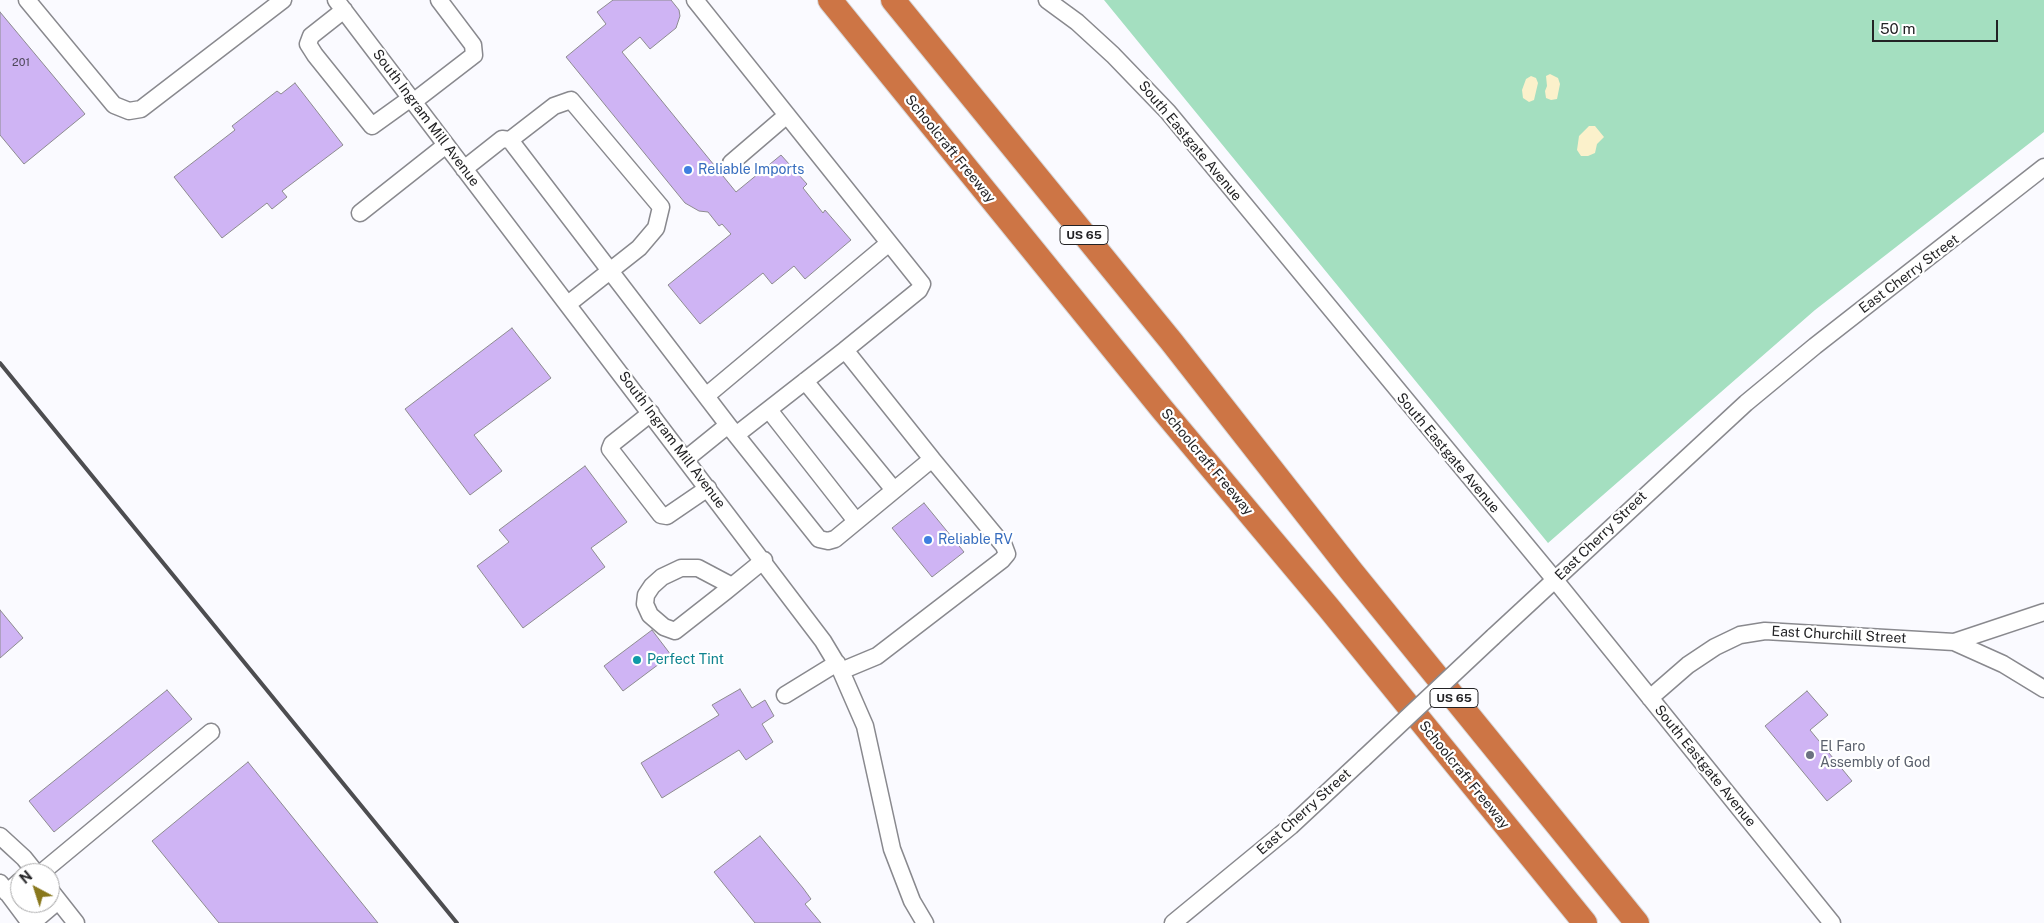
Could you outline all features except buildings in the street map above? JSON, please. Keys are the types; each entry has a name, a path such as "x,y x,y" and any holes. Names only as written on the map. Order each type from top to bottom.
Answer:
{"highway":[{"name":"Schoolcraft Freeway","path":"830,0 1585,923"},
{"name":"US 65","path":"892,0 1171,341 1352,572 1637,923"}],"street":[{"path":"27,0 114,105 128,110 141,109 283,0"},
{"path":"340,5 311,36 308,44 372,126 412,100 474,55 473,45 439,0"},
{"path":"686,459 732,430 769,410 919,290 922,284 695,0"},
{"name":"South Eastgate Avenue","path":"1047,0 1077,22 1113,55 1168,112 1415,414 1555,580 1832,923"},
{"name":"South Ingram Mill Avenue","path":"340,5 764,560 808,619 839,667 865,726 892,849 912,901 925,923"},
{"path":"464,169 554,106 571,100 660,207 656,228 639,248 568,304"},
{"path":"731,163 787,115"},
{"path":"506,139 819,539 828,541 834,539 932,459"},
{"path":"360,213 446,145"},
{"name":"East Cherry Street","path":"1173,923 1291,826 1679,462 1746,403 1815,346 2044,167"},
{"path":"706,396 889,243"},
{"path":"785,695 839,667 878,656 1002,560 1007,554 1004,546 846,350"},
{"path":"805,381 894,490"},
{"path":"769,410 856,522"},
{"path":"651,413 612,444 610,449 661,516 666,516 708,488"},
{"path":"732,586 698,568 681,568 662,577 652,586 646,595 645,604 650,615 664,627 675,631 732,586 764,560"},
{"name":"East Churchill Street","path":"1650,698 1688,664 1715,647 1740,635 1765,631 1954,642 2044,612"},
{"path":"1954,642 2003,664 2044,689"},
{"path":"46,863 211,732"},
{"path":"0,836 26,863"},
{"path":"4,888 25,921"},
{"path":"60,903 76,923"}],"green space":[{"path":"1104,0 2044,0 2044,132 1815,310 1548,543"}],"sand":[{"path":"1550,74 1558,78 1560,84 1557,99 1551,100 1546,98 1545,91 1547,86 1546,76"},
{"path":"1531,76 1536,78 1538,83 1534,100 1529,102 1523,98 1522,90 1526,79"},
{"path":"1589,126 1595,126 1604,137 1597,144 1595,153 1581,156 1577,150 1579,136"}],"railway":[{"path":"0,363 457,923"}],"place":[{"name":"Reliable Imports","path":"688,170"},
{"name":"Reliable RV","path":"928,540"},
{"name":"Perfect Tint","path":"637,660"},
{"name":"El Faro Assembly of God","path":"1810,755"}]}
